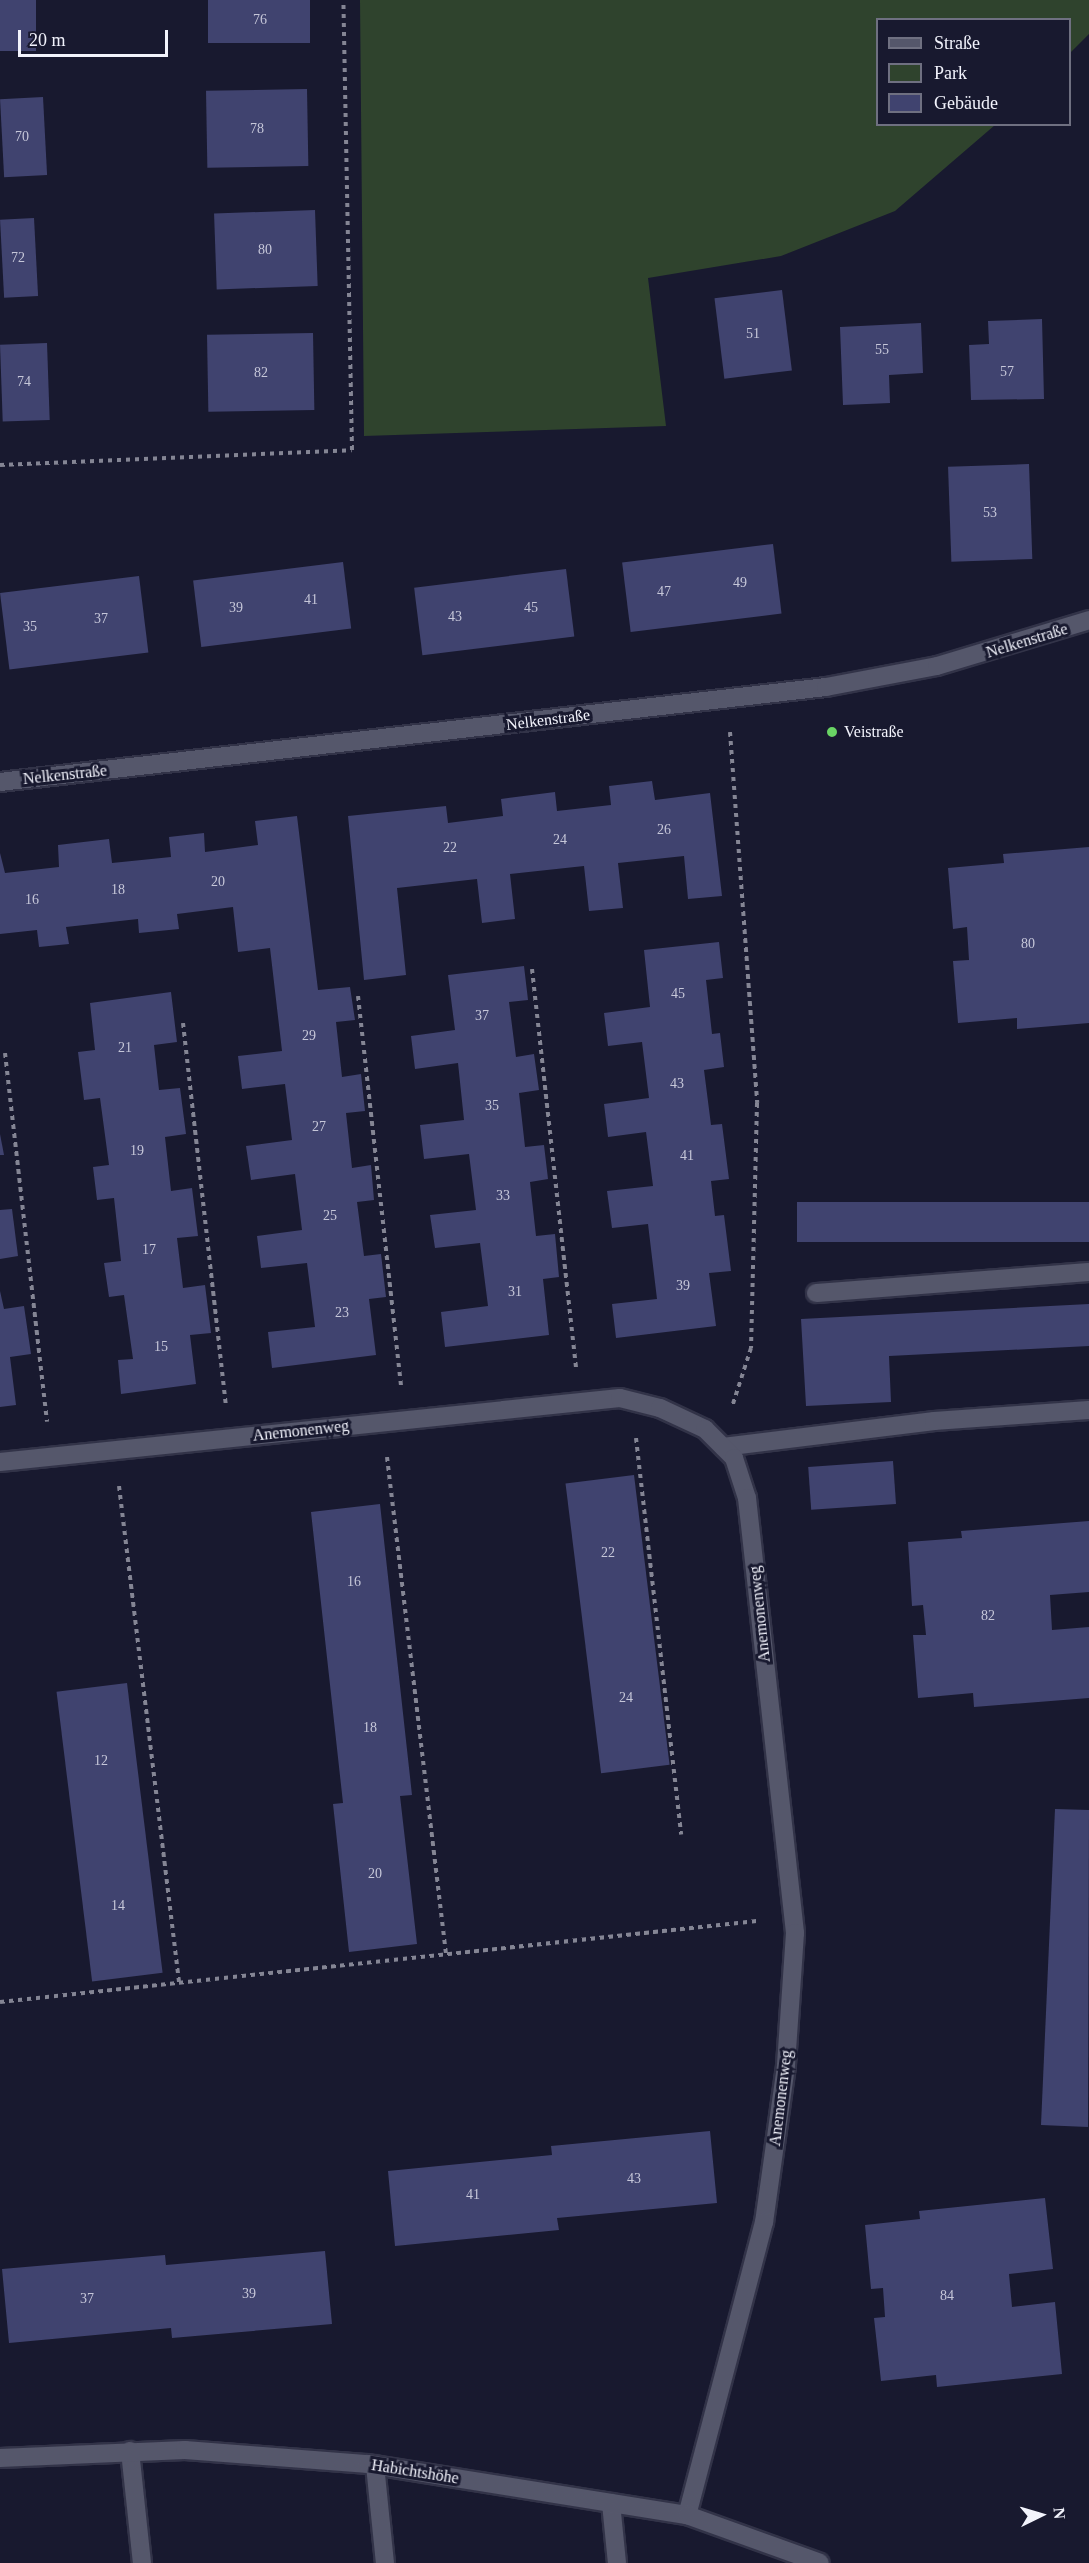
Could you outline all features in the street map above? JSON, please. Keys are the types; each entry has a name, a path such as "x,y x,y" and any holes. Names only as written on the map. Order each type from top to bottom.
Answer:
{"street":[{"name":"Nelkenstraße","path":"0,782 726,699 937,666 1089,620"},
{"path":"816,1293 1089,1272"},
{"name":"Anemonenweg","path":"0,1462 580,1402 632,1401 660,1408 718,1442 734,1458 747,1498 793,1917 786,2066 764,2222 687,2515"},
{"path":"718,1442 934,1421 1089,1410"},
{"name":"Habichtshöhe","path":"0,2458 185,2450 375,2465 687,2515 820,2563"},
{"path":"129,2451 142,2563"},
{"path":"375,2465 386,2563"},
{"path":"610,2503 617,2563"}],"path":[{"path":"0,465 351,450 343,0"},
{"path":"718,1442 740,1393 751,1348 757,1125 746,906 726,699"},
{"path":"532,969 580,1402"},
{"path":"357,996 405,1420"},
{"path":"183,1023 230,1438"},
{"path":"6,1053 51,1457"},
{"path":"632,1401 681,1834"},
{"path":"383,1423 446,1954"},
{"path":"115,1450 179,1982"},
{"path":"0,2002 793,1917"}],"green space":[{"path":"360,0 1089,0 1089,34 1071,52 1071,18 876,18 876,126 994,126 895,211 781,256 648,278 666,426 364,436"}],"building":[{"path":"0,0 36,0 36,51 0,51"},
{"path":"208,0 310,0 310,43 208,43"},
{"path":"307,89 308,166 207,168 206,91"},
{"path":"43,97 47,175 4,177 0,99"},
{"path":"315,210 318,286 217,289 214,214"},
{"path":"34,218 38,296 4,298 0,220"},
{"path":"782,290 792,370 724,379 715,298"},
{"path":"1042,319 1044,399 971,400 969,345 989,344 988,321"},
{"path":"921,323 923,373 889,375 890,403 843,405 840,327"},
{"path":"313,333 314,410 208,412 207,335"},
{"path":"47,343 50,420 3,422 0,345"},
{"path":"1029,464 1032,559 951,562 948,467"},
{"path":"773,544 782,613 631,632 622,563"},
{"path":"343,562 351,629 201,647 193,580"},
{"path":"566,569 574,636 422,655 414,588"},
{"path":"139,576 148,652 9,669 0,593"},
{"path":"652,781 655,800 710,793 722,896 688,899 684,856 618,863 623,908 589,911 584,866 510,874 515,919 482,923 477,879 397,888 406,975 364,980 348,816 446,806 448,823 503,816 501,799 555,792 557,811 611,805 609,786"},
{"path":"297,816 318,990 350,987 355,1020 336,1022 342,1077 361,1074 365,1111 346,1113 352,1168 371,1165 374,1200 357,1202 364,1256 381,1254 386,1297 369,1299 376,1355 272,1368 268,1332 315,1327 307,1263 261,1268 257,1236 302,1230 295,1174 251,1180 246,1146 292,1140 285,1084 242,1089 238,1056 282,1051 270,948 238,952 233,907 177,914 179,929 139,933 138,919 66,927 69,944 39,947 37,930 0,934 0,853 5,873 59,867 58,845 109,839 112,863 171,857 169,837 204,833 205,852 258,845 255,821"},
{"path":"1089,847 1089,1023 1017,1029 1017,1018 958,1023 953,961 969,960 967,927 953,929 948,868 1004,863 1003,854"},
{"path":"719,942 723,978 706,980 712,1034 720,1033 724,1067 704,1070 711,1125 722,1124 729,1179 711,1181 715,1216 724,1215 731,1271 709,1273 716,1326 616,1338 612,1304 657,1299 648,1224 612,1228 607,1191 653,1186 646,1132 608,1137 604,1104 649,1098 642,1042 608,1046 604,1013 650,1007 644,950"},
{"path":"524,966 528,1000 509,1002 516,1057 534,1054 539,1090 519,1093 525,1147 544,1145 548,1179 530,1182 536,1236 555,1234 559,1277 543,1279 549,1335 445,1347 441,1312 488,1306 480,1243 435,1248 430,1215 476,1210 469,1154 424,1159 420,1125 464,1120 458,1063 415,1069 411,1036 455,1030 448,975"},
{"path":"171,992 177,1042 154,1045 159,1090 180,1088 186,1134 165,1137 171,1191 192,1188 198,1236 177,1238 183,1288 205,1285 211,1333 190,1335 196,1384 121,1394 118,1360 133,1359 124,1295 109,1297 104,1263 121,1261 114,1198 97,1200 93,1167 109,1165 100,1098 84,1100 78,1052 95,1050 90,1003"},
{"path":"0,1134 4,1155 0,1155"},
{"path":"797,1202 1089,1202 1089,1242 797,1242"},
{"path":"12,1209 18,1256 0,1259 0,1210"},
{"path":"0,1291 4,1309 24,1306 31,1354 10,1357 16,1405 0,1407"},
{"path":"1089,1304 1089,1346 889,1356 891,1402 806,1406 801,1319"},
{"path":"893,1461 896,1504 811,1510 808,1467"},
{"path":"634,1475 670,1765 601,1773 566,1483"},
{"path":"380,1504 412,1795 400,1796 417,1944 349,1952 333,1804 343,1803 311,1512"},
{"path":"1089,1521 1089,1592 1050,1595 1052,1630 1089,1627 1089,1698 974,1707 973,1693 918,1698 913,1635 926,1635 923,1605 912,1606 908,1542 962,1538 961,1531"},
{"path":"127,1683 163,1973 92,1981 57,1692"},
{"path":"1055,1809 1089,1810 1088,2127 1041,2125"},
{"path":"710,2131 717,2203 557,2218 559,2230 395,2246 388,2171 552,2155 551,2146"},
{"path":"1045,2198 1053,2269 1009,2274 1012,2307 1055,2302 1062,2374 937,2387 936,2375 881,2381 874,2318 885,2317 883,2288 871,2289 865,2225 920,2219 919,2211"},
{"path":"325,2251 332,2324 172,2338 171,2328 9,2343 2,2269 165,2255 166,2265"}],"place":[{"name":"Veistraße","path":"832,732"}]}
